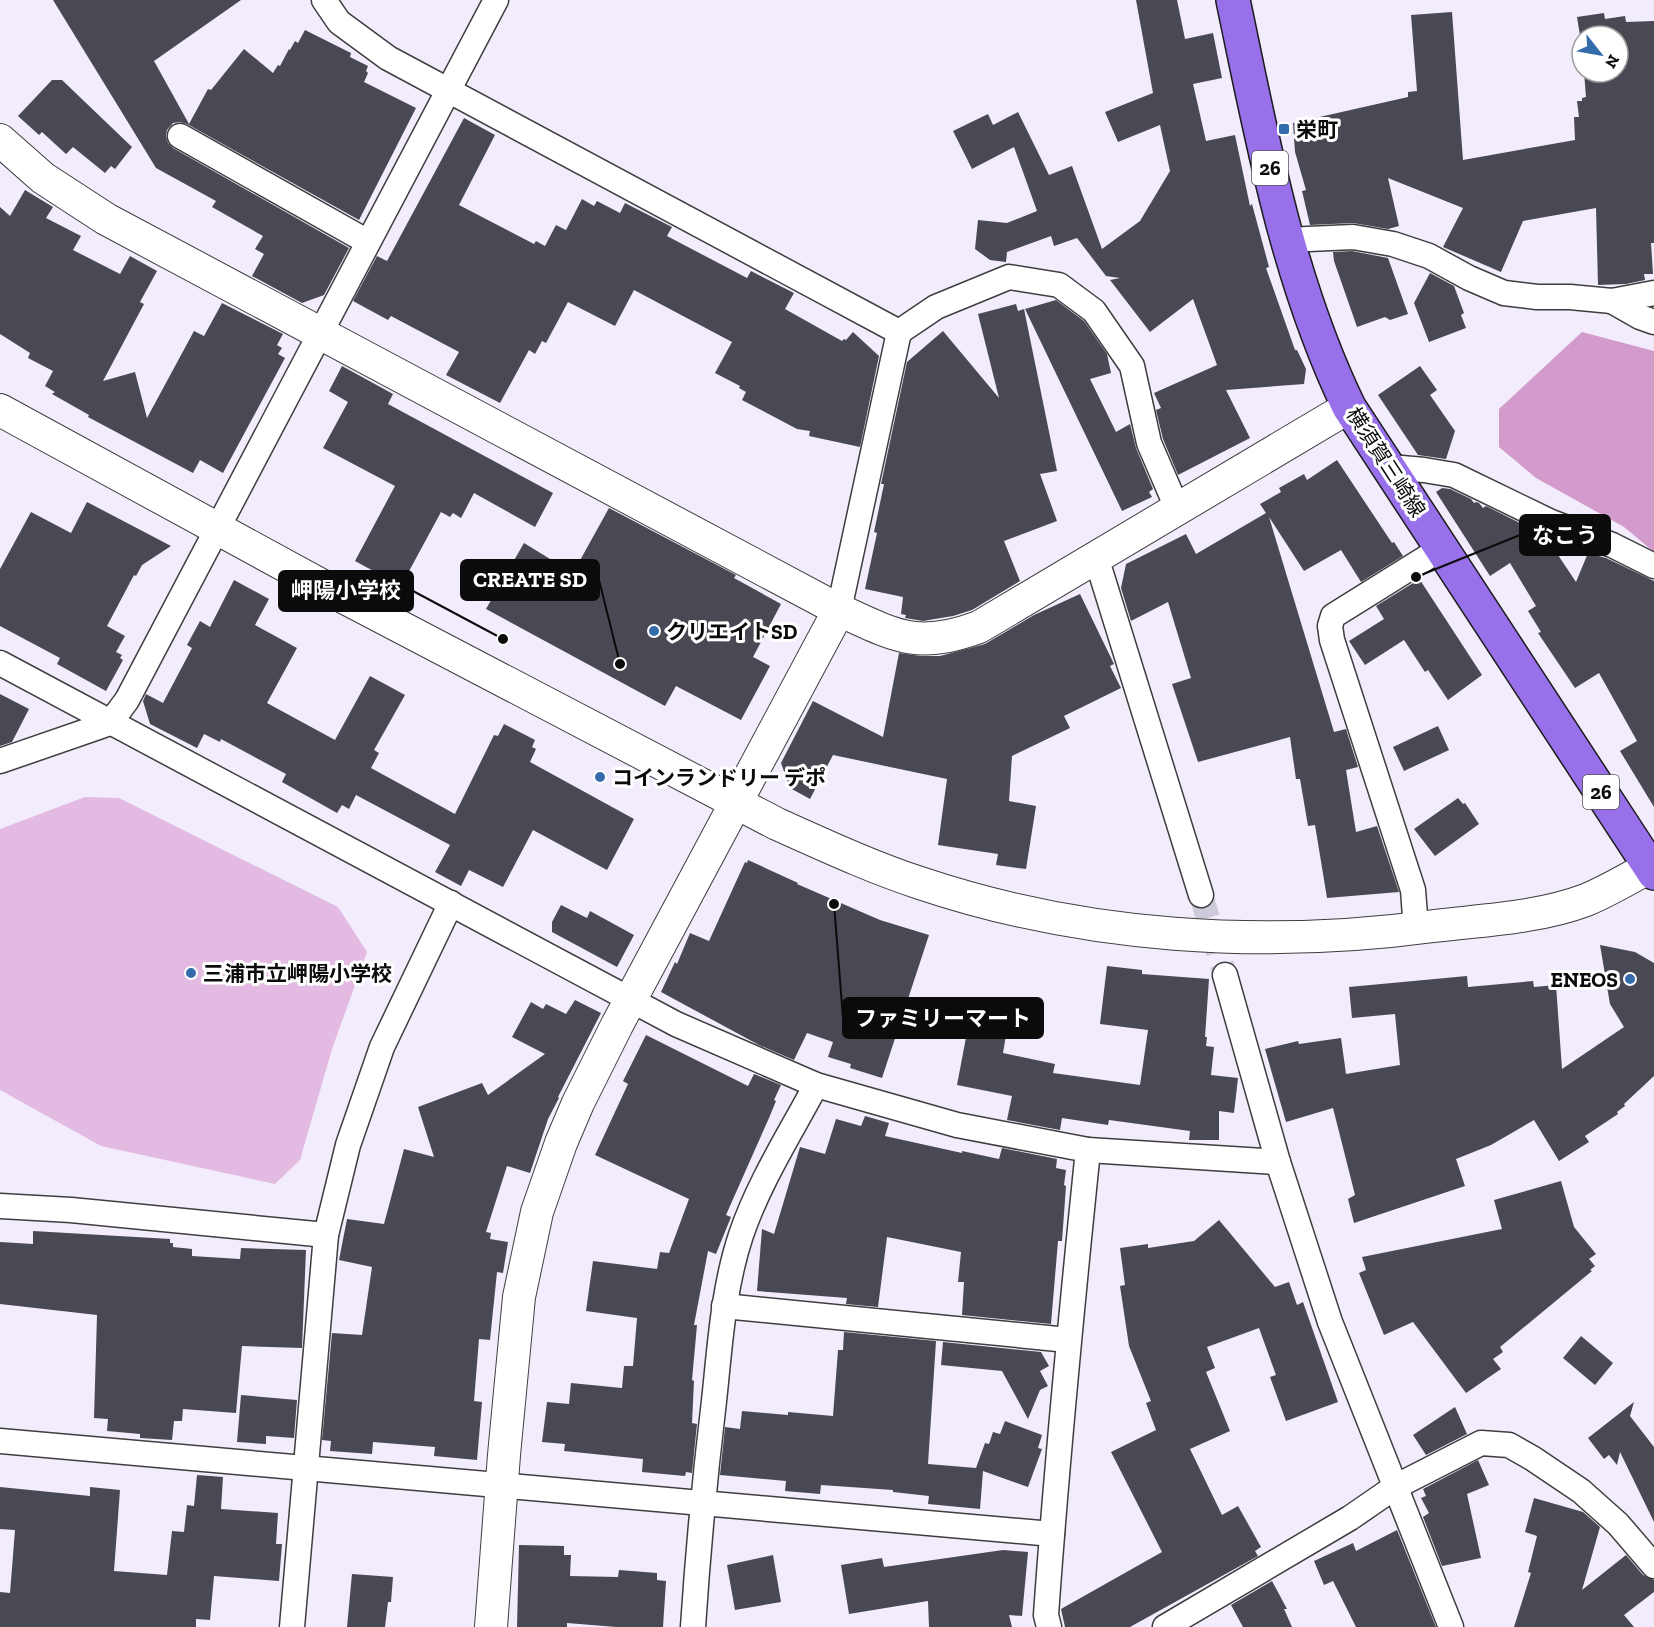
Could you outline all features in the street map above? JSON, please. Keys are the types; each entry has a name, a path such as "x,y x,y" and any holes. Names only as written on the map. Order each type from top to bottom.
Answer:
{"main road":[{"name":"横須賀三崎線","path":"1233,0 1286,240 1316,334 1349,407 1652,870"}],"street":[{"path":"324,0 339,22 388,58 899,332"},
{"path":"0,760 110,723 127,700 496,0"},
{"path":"180,136 368,242"},
{"path":"0,140 44,178 106,219 839,610 890,633 910,638 935,640 956,636 979,627 1349,407"},
{"path":"1286,240 1353,237 1392,244 1429,256 1469,278 1504,293 1612,301 1654,293"},
{"path":"491,1627 519,1297 537,1212 561,1143 578,1103 631,998 839,610 899,332 936,307 1009,277 1059,285 1094,311 1132,366 1149,443 1177,508"},
{"path":"1612,301 1654,322"},
{"path":"0,410 423,639 736,803 819,843 919,882 964,896 1056,917 1150,932 1256,938 1314,938 1499,919 1558,908 1586,900 1652,870"},
{"path":"1390,467 1454,475 1551,522 1612,545 1654,566"},
{"path":"1416,929 1413,890 1332,640 1330,626 1333,616 1442,548"},
{"path":"1096,557 1201,895"},
{"path":"0,663 676,1024 816,1085 957,1125 1088,1150 1278,1162"},
{"path":"292,1627 326,1235 348,1145 382,1047 451,903"},
{"path":"1224,975 1278,1162 1330,1322 1451,1627"},
{"path":"693,1627 703,1503 724,1306 741,1236 755,1201 816,1085"},
{"path":"1049,1627 1046,1615 1052,1534 1068,1340 1088,1150"},
{"path":"0,1206 71,1210 326,1235"},
{"path":"724,1306 1068,1340"},
{"path":"0,1441 305,1466 1052,1534"},
{"path":"1165,1627 1350,1518 1395,1487 1481,1443 1509,1445 1581,1491 1618,1524 1654,1566"}],"shaded area":[{"path":"1582,332 1654,351 1654,552 1624,527 1536,478 1499,447 1499,409"},
{"name":"三浦市立岬陽小学校","path":"85,797 119,798 338,907 367,952 332,1049 300,1160 275,1184 101,1146 0,1090 0,829"}],"building":[{"path":"53,0 241,0 154,61 189,124 208,89 211,90 244,49 273,73 278,65 280,66 295,41 298,43 305,30 351,53 350,57 368,66 364,82 416,108 359,220 187,124 173,123 167,130 168,143 173,148 349,248 324,295 302,303 252,276 264,254 255,249 263,236 212,207 216,201 156,168"},
{"path":"1136,0 1177,0 1185,39 1213,33 1222,78 1193,84 1206,141 1235,135 1250,206 1252,204 1269,267 1266,268 1295,350 1306,369 1304,384 1226,390 1250,438 1178,475 1163,439 1156,410 1161,408 1154,393 1217,365 1193,299 1150,332 1110,280 1120,278 1106,276 1077,238 1054,246 1051,236 1007,252 1006,262 990,260 975,249 978,220 1007,223 1037,211 1014,147 972,169 953,131 988,114 993,125 1018,112 1049,175 1072,166 1102,249 1140,221 1170,171 1160,125 1118,142 1105,112 1153,93"},
{"path":"1452,12 1463,160 1575,140 1574,117 1579,117 1577,101 1582,101 1582,98 1586,97 1585,84 1630,84 1630,24 1578,24 1577,17 1604,13 1605,19 1625,16 1626,22 1654,21 1654,243 1651,243 1653,274 1644,274 1645,280 1626,284 1598,285 1596,208 1523,221 1501,272 1443,247 1463,208 1388,178 1399,226 1388,229 1353,223 1310,225 1302,191 1306,190 1295,152 1293,123 1408,97 1408,92 1417,91 1411,15"},
{"path":"52,80 62,80 132,147 115,169 111,166 105,173 73,147 66,154 42,132 39,135 18,116"},
{"path":"464,118 495,135 459,205 534,244 536,241 545,246 556,225 566,230 582,199 594,206 597,201 620,213 625,203 672,227 667,236 747,278 751,271 794,293 785,309 842,341 853,332 879,356 860,447 809,436 810,431 797,429 742,400 746,392 739,388 740,386 715,373 732,342 634,290 615,326 568,302 546,343 542,341 535,354 529,350 500,403 446,375 459,352 391,316 388,320 353,301 377,256 387,261"},
{"path":"25,190 53,207 46,218 81,236 73,250 120,274 130,256 157,271 140,302 144,304 103,381 135,372 147,418 194,331 204,336 222,303 283,334 277,345 282,348 278,354 285,358 223,473 200,460 193,473 88,417 89,415 52,394 55,392 45,386 53,371 28,358 30,353 0,334 0,207 10,216"},
{"path":"1352,251 1388,258 1408,314 1390,320 1385,317 1357,327 1333,252"},
{"path":"1430,273 1454,286 1464,313 1461,315 1466,328 1429,342 1414,303"},
{"path":"1056,300 1084,321 1107,354 1111,373 1090,379 1116,432 1130,424 1136,448 1153,489 1149,492 1152,497 1122,511 1025,309"},
{"path":"1016,304 1018,311 1024,309 1057,471 1040,474 1057,521 1004,541 1020,581 972,610 923,621 905,618 906,615 901,614 903,597 865,589 877,533 874,532 884,484 881,484 907,362 943,331 999,398 978,314"},
{"path":"342,366 393,394 388,404 553,493 535,527 474,493 461,518 453,513 450,517 441,512 401,586 355,561 395,486 323,448 348,402 329,391"},
{"path":"1420,366 1437,390 1430,395 1455,431 1446,459 1418,455 1378,395"},
{"path":"1337,460 1403,556 1361,582 1341,550 1304,571 1269,517 1334,732 1346,729 1358,767 1346,770 1356,832 1377,826 1399,892 1327,898 1315,825 1308,826 1300,779 1296,779 1290,737 1198,762 1172,684 1191,678 1168,602 1131,621 1121,588 1126,564 1186,534 1196,554 1266,513 1260,504 1281,492 1279,488 1304,474 1307,480"},
{"path":"1442,488 1450,489 1471,499 1474,503 1479,503 1483,508 1486,506 1530,528 1543,548 1550,543 1576,582 1588,553 1606,558 1654,581 1654,807 1620,751 1637,741 1599,673 1575,688 1538,633 1541,632 1528,611 1536,606 1510,563 1490,576 1436,492"},
{"path":"87,502 171,546 142,565 136,576 134,575 107,626 125,636 116,652 122,655 120,658 123,660 106,691 57,664 60,658 0,626 0,569 31,512 71,533"},
{"path":"609,508 736,575 734,578 781,604 753,657 770,666 741,720 676,686 665,706 486,609 524,543 573,573"},
{"path":"234,580 269,599 255,625 297,648 267,703 335,740 370,676 405,695 374,750 379,753 371,768 455,814 494,735 498,736 504,724 535,740 532,747 536,749 530,762 634,819 607,870 533,830 503,887 469,870 461,886 435,872 450,845 356,795 349,809 342,805 337,813 282,782 286,774 221,739 220,742 204,734 197,748 150,724 143,701 146,694 163,703 192,648 187,645 200,621 210,627"},
{"path":"1418,580 1482,675 1448,700 1428,670 1425,672 1404,640 1365,665 1349,641 1384,619 1376,606"},
{"path":"1080,594 1114,664 1110,666 1121,688 1064,716 1070,728 1012,756 1009,801 1036,806 1026,869 996,865 998,854 938,845 947,779 833,755 810,799 790,788 781,763 813,701 883,737 899,653 940,656 985,644 1034,615"},
{"path":"0,694 29,709 12,742 0,746"},
{"path":"1438,726 1449,750 1404,771 1393,747"},
{"path":"1458,798 1463,804 1465,803 1479,824 1435,856 1414,829"},
{"path":"748,860 880,920 929,935 882,1078 850,1068 851,1064 828,1057 833,1042 807,1033 794,1060 759,1045 661,992 675,962 677,964 690,933 709,941 745,862 747,863"},
{"path":"561,905 587,918 590,911 634,935 617,967 552,932 552,922"},
{"path":"1600,945 1635,952 1654,963 1654,1076 1624,1104 1625,1106 1617,1112 1618,1114 1585,1136 1589,1142 1559,1161 1534,1120 1491,1145 1456,1159 1465,1186 1354,1223 1348,1199 1355,1195 1333,1108 1286,1122 1265,1049 1298,1041 1299,1044 1341,1038 1346,1074 1400,1065 1395,1014 1352,1018 1349,987 1467,976 1468,987 1533,981 1534,987 1556,985 1562,1069 1624,1027 1610,1004"},
{"path":"1107,966 1142,970 1142,974 1209,979 1205,1037 1207,1037 1206,1046 1214,1047 1211,1075 1238,1078 1234,1113 1219,1111 1219,1140 1189,1140 1190,1131 1109,1120 1108,1125 1062,1118 1060,1130 1007,1120 1012,1096 957,1085 968,1027 1006,1035 1003,1053 1055,1064 1053,1073 1140,1085 1148,1030 1100,1024"},
{"path":"575,1000 601,1013 548,1119 530,1173 507,1166 486,1232 491,1233 490,1239 508,1242 503,1273 497,1272 490,1340 479,1339 474,1401 482,1402 477,1460 434,1456 435,1447 373,1442 372,1454 330,1451 331,1441 322,1440 332,1333 362,1335 372,1267 339,1260 347,1219 384,1224 404,1149 434,1157 418,1107 482,1083 488,1095 545,1054 512,1037 531,1002 543,1009 546,1004 566,1014"},
{"path":"646,1035 748,1086 754,1074 781,1085 769,1118 726,1215 731,1217 716,1254 708,1251 694,1325 697,1325 692,1380 694,1381 692,1423 697,1424 692,1473 686,1472 685,1476 642,1472 643,1459 564,1451 565,1444 542,1442 547,1402 569,1404 571,1383 622,1388 624,1366 633,1366 637,1318 586,1311 593,1261 657,1269 660,1252 669,1253 689,1199 595,1155 628,1084 623,1081"},
{"path":"865,1116 889,1123 885,1136 999,1159 1002,1148 1057,1159 1056,1168 1066,1170 1064,1185 1066,1186 1062,1241 1058,1241 1051,1324 962,1315 964,1282 958,1282 961,1252 887,1237 878,1307 846,1304 847,1298 757,1291 762,1229 774,1234 800,1147 825,1154 836,1119 861,1126"},
{"path":"1561,1181 1574,1227 1596,1254 1589,1259 1595,1266 1590,1270 1592,1271 1500,1347 1503,1352 1493,1359 1501,1369 1466,1393 1413,1322 1384,1335 1359,1273 1366,1270 1362,1257 1502,1229 1494,1200"},
{"path":"1219,1220 1275,1287 1289,1282 1297,1305 1303,1302 1338,1402 1286,1421 1270,1377 1276,1375 1259,1328 1207,1347 1215,1368 1206,1372 1230,1431 1190,1449 1222,1515 1238,1506 1261,1547 1255,1551 1258,1556 1130,1627 1065,1627 1061,1609 1162,1552 1111,1452 1156,1430 1146,1403 1151,1401 1129,1346 1120,1286 1125,1285 1120,1248 1148,1244 1148,1248 1194,1241"},
{"path":"33,1231 170,1239 173,1247 192,1249 192,1256 240,1259 241,1248 306,1250 302,1348 242,1346 236,1413 183,1409 182,1421 174,1421 172,1440 140,1438 140,1434 107,1431 108,1419 94,1418 97,1315 0,1304 0,1242 33,1244"},
{"path":"844,1332 936,1341 928,1464 976,1468 985,1443 989,1444 993,1432 1000,1434 1005,1421 1042,1435 1038,1448 1042,1449 1028,1487 983,1471 980,1509 928,1504 929,1496 893,1492 893,1490 821,1485 820,1494 785,1491 786,1481 720,1475 725,1427 740,1429 742,1411 833,1416 838,1350 843,1350"},
{"path":"1581,1336 1613,1363 1595,1385 1563,1358"},
{"path":"943,1342 1041,1352 1049,1366 1040,1371 1048,1386 1040,1390 1028,1419 1002,1371 941,1365"},
{"path":"241,1395 297,1400 294,1438 266,1436 266,1444 237,1442"},
{"path":"1634,1402 1630,1416 1654,1447 1654,1522 1620,1452 1617,1465 1609,1455 1604,1459 1588,1438"},
{"path":"1455,1407 1467,1434 1426,1455 1413,1435"},
{"path":"1478,1460 1489,1485 1467,1494 1481,1558 1442,1566 1423,1517 1429,1513 1421,1498 1426,1496 1423,1489"},
{"path":"197,1475 223,1477 221,1509 278,1513 276,1544 282,1544 279,1581 214,1576 210,1620 196,1619 196,1627 0,1627 0,1592 10,1593 15,1530 0,1529 0,1487 90,1496 90,1487 120,1490 114,1571 167,1575 172,1531 184,1532 187,1505 194,1506"},
{"path":"1534,1498 1583,1512 1600,1527 1582,1590 1626,1555 1643,1575 1654,1580 1654,1592 1624,1615 1634,1627 1514,1627 1531,1573 1528,1572 1537,1536 1525,1532"},
{"path":"1397,1530 1436,1627 1356,1627 1333,1581 1324,1585 1314,1561 1353,1543 1356,1551"},
{"path":"519,1545 564,1546 564,1555 571,1555 570,1576 618,1577 619,1570 657,1573 657,1580 666,1581 663,1627 616,1627 567,1623 567,1627 517,1627"},
{"path":"1003,1550 1028,1552 1022,1616 1009,1615 1012,1627 929,1627 928,1601 849,1614 841,1565 882,1558 884,1567"},
{"path":"773,1555 781,1602 735,1610 727,1565"},
{"path":"352,1574 393,1577 391,1602 388,1602 385,1627 347,1627"},
{"path":"1272,1581 1287,1609 1284,1609 1292,1627 1243,1627 1231,1605"}],"tunnel":[{"path":"1201,895 1225,975"}],"place":[{"name":"栄町","path":"1284,129"},
{"name":"なこう","path":"1416,577"},
{"name":"クリエイトSD","path":"654,631"},
{"name":"岬陽小学校","path":"503,639"},
{"name":"CREATE SD","path":"620,664"},
{"name":"コインランドリー デポ","path":"600,777"},
{"name":"ファミリーマート","path":"834,904"},
{"name":"三浦市立岬陽小学校","path":"191,973"},
{"name":"ENEOS","path":"1630,979"}]}
